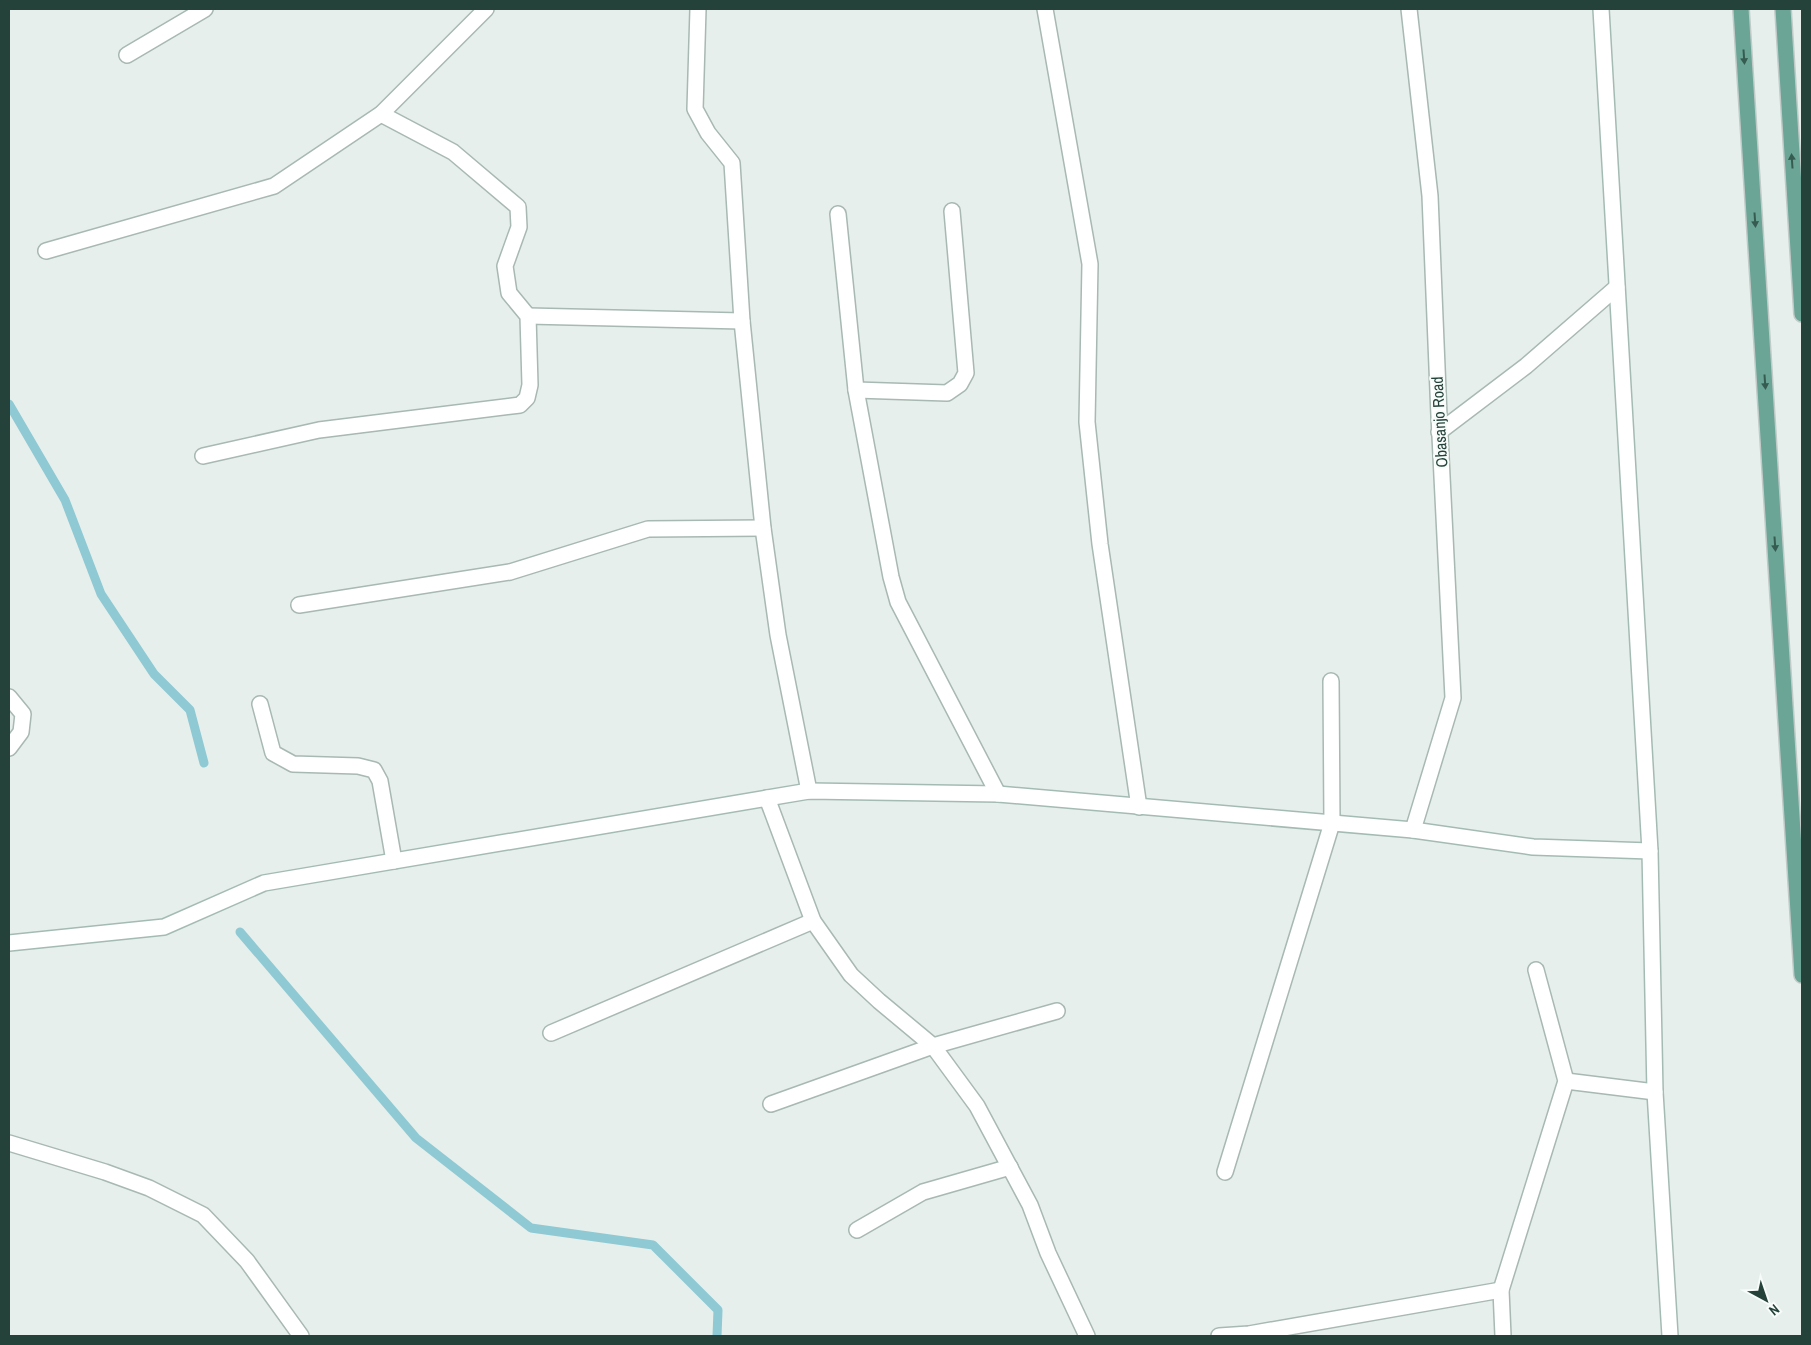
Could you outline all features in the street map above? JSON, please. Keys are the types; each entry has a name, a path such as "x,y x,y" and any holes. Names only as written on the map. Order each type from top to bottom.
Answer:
{"main road":[{"path":"1741,9 1802,975"},
{"path":"1783,9 1802,314"}],"street":[{"path":"127,54 205,9"},
{"path":"46,251 274,186 381,114 486,9"},
{"path":"698,9 695,109 708,133 732,164 742,321 762,528 778,635 810,791"},
{"path":"1046,9 1090,264 1087,422 1100,544 1140,807"},
{"name":"Obasanjo Road","path":"1409,9 1430,196 1439,432 1453,698 1413,830"},
{"path":"1601,9 1650,851 1655,1092 1670,1336"},
{"path":"203,456 319,430 520,405 528,398 530,385 528,316 509,293 505,266 519,227 518,207 453,152 381,114"},
{"path":"856,390 947,393 960,384 966,373 952,211"},
{"path":"838,214 856,390 891,577 898,602 998,794"},
{"path":"1439,432 1526,366 1617,287"},
{"path":"528,316 742,321"},
{"path":"299,605 510,572 648,529 762,528"},
{"path":"1225,1172 1332,823 1331,680"},
{"path":"9,698 23,714 21,732 9,748"},
{"path":"260,704 273,753 294,764 358,766 374,770 380,781 394,861"},
{"path":"9,943 164,928 264,883 810,791 998,794 1413,830 1533,847 1650,851"},
{"path":"768,798 812,921 851,975 878,1001 934,1046 977,1106 1030,1204 1048,1253 1087,1336"},
{"path":"551,1033 812,921"},
{"path":"1503,1336 1501,1290 1566,1080 1536,970"},
{"path":"771,1104 934,1046 1058,1011"},
{"path":"1566,1080 1655,1092"},
{"path":"9,1143 105,1172 149,1188 203,1215 247,1261 301,1336"},
{"path":"857,1230 923,1192 1010,1167"},
{"path":"1219,1336 1248,1334 1501,1290"}],"waterway":[{"path":"9,404 65,500 101,594 154,674 190,710 204,763"},
{"path":"240,932 416,1138 531,1228 653,1245 718,1310 717,1336"}]}
